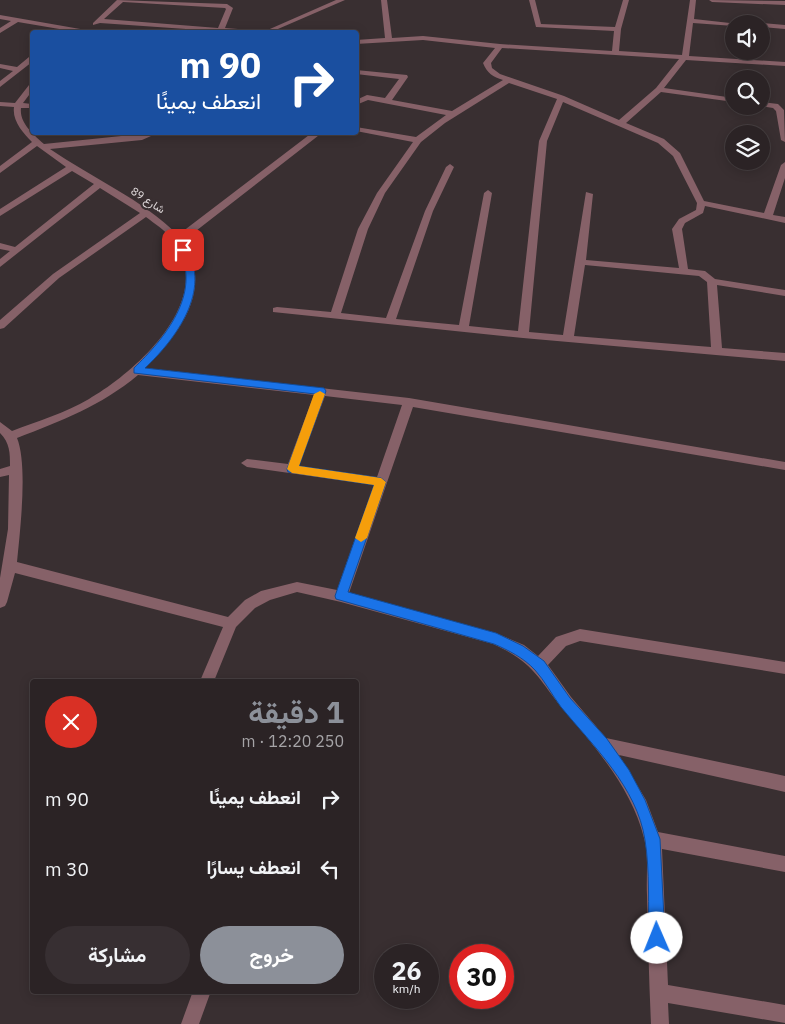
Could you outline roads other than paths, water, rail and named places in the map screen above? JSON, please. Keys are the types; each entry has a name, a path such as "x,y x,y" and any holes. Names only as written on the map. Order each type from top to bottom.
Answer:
{"street":[{"path":"88,30 120,0 219,2 230,7 215,30 99,21"},
{"path":"271,30 342,0"},
{"path":"384,0 389,39"},
{"path":"532,0 538,26 618,29"},
{"path":"615,52 618,29 626,0"},
{"path":"622,122 659,90 685,57 693,0"},
{"path":"712,0 784,4"},
{"path":"0,17 62,30"},
{"path":"0,31 15,20"},
{"path":"690,21 725,23"},
{"path":"770,26 785,27"},
{"path":"359,42 431,38 500,46 785,64"},
{"path":"500,46 487,63 489,69 507,81 561,98 622,122 671,148 701,203 700,211 682,222 677,229 684,271"},
{"path":"0,85 30,61"},
{"path":"0,66 19,70"},
{"path":"359,72 404,77 388,100"},
{"path":"335,316 363,228 381,193 418,140 454,114 507,81"},
{"path":"17,106 30,90"},
{"path":"659,90 725,99"},
{"path":"359,101 367,97 454,114"},
{"path":"523,335 543,140 561,98"},
{"path":"0,104 30,106"},
{"path":"770,105 780,110 785,140"},
{"name":"شارع 89","path":"17,106 17,116 30,134"},
{"path":"359,130 418,140"},
{"name":"شارع 89","path":"10,436 64,415 103,396 137,370 160,349 182,314 192,282 188,260 178,240 164,225 72,167 40,144 31,135"},
{"path":"0,170 40,144 142,138 149,135"},
{"path":"178,240 315,135"},
{"path":"768,216 784,178 785,165"},
{"path":"0,213 72,167"},
{"path":"390,322 429,211 450,167"},
{"path":"0,264 100,184"},
{"path":"463,329 488,193"},
{"path":"568,339 581,262 589,194"},
{"path":"701,203 785,220"},
{"path":"0,326 56,276 146,212"},
{"path":"0,246 16,250"},
{"path":"581,262 702,273 712,281 785,294"},
{"path":"712,281 716,351"},
{"path":"276,310 523,335 785,357"},
{"path":"137,370 409,402 785,466"},
{"path":"292,469 321,391"},
{"path":"341,596 409,402"},
{"path":"0,426 10,436 16,451 10,566 0,602"},
{"path":"247,463 381,482"},
{"path":"0,473 16,469"},
{"path":"10,566 231,623"},
{"path":"208,679 231,623 250,604 278,591 297,587 341,596 496,639 519,650 539,665 566,702 602,744 624,775 640,805 653,839 660,1024"},
{"path":"539,665 561,641 580,635 785,668"},
{"path":"602,744 785,784"},
{"path":"653,839 785,864"},
{"path":"658,992 785,1014"},
{"path":"190,1024 201,994"}]}
